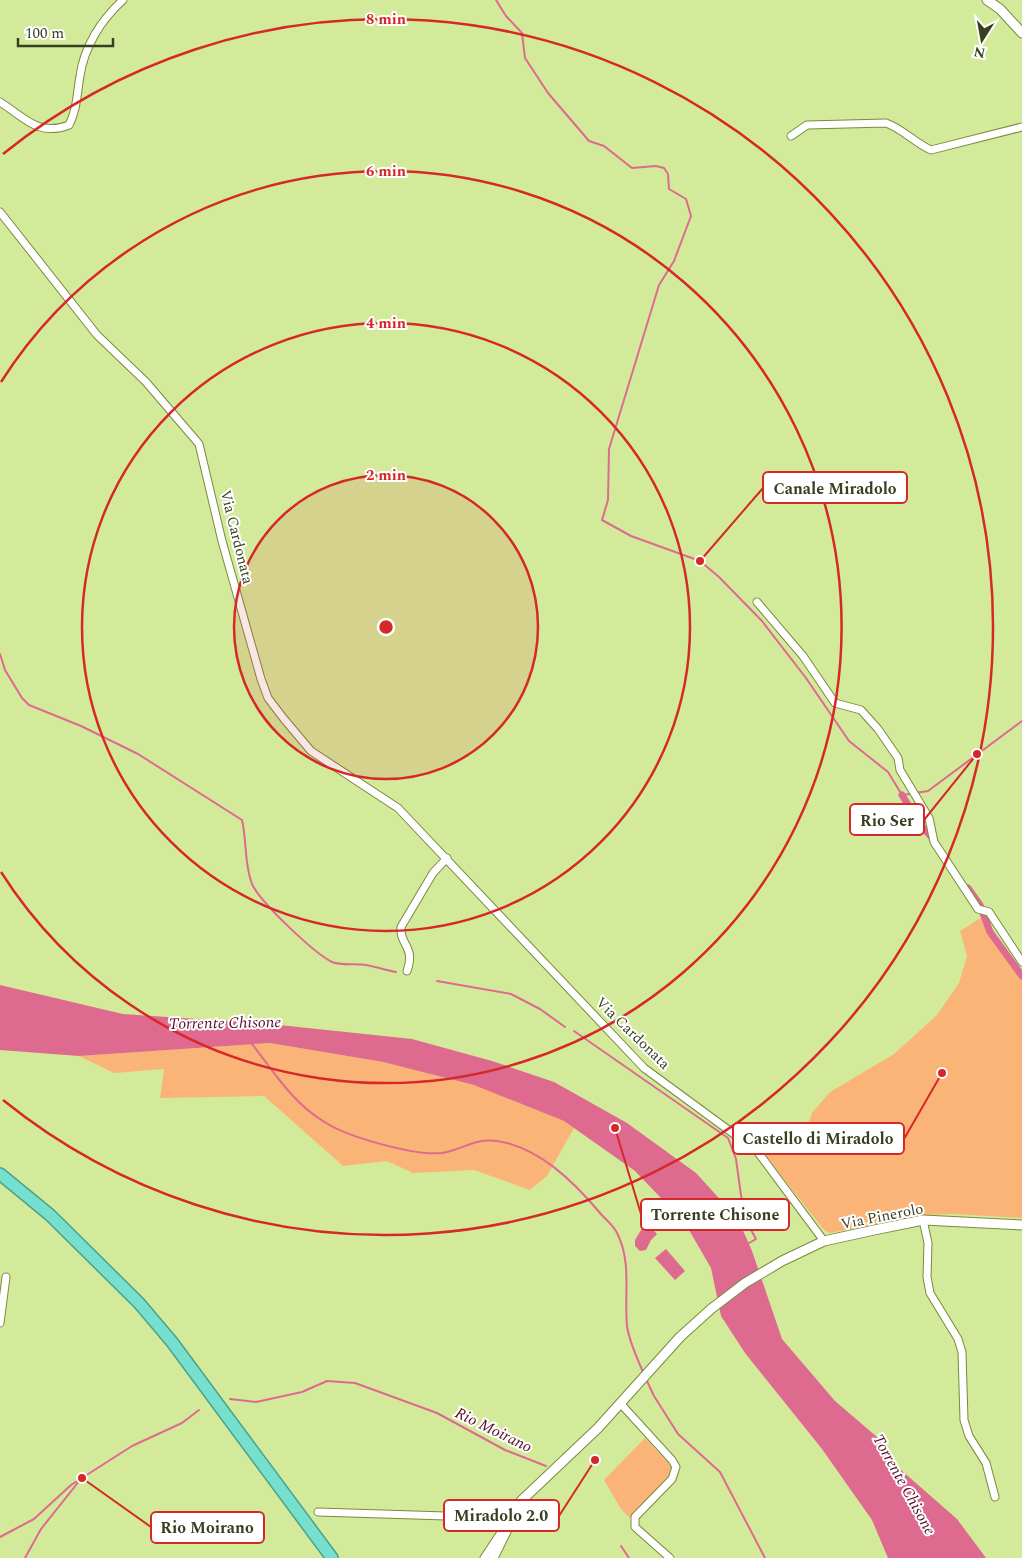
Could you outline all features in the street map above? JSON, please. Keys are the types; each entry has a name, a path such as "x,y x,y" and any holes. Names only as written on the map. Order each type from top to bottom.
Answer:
{"highway":[{"path":"0,1174 56,1221 140,1303 172,1342 332,1558"},
{"path":"0,1182 54,1228 138,1310 168,1346 324,1558"}],"street":[{"path":"0,102 23,120 42,128 56,130 69,125 75,114 80,74 85,54 102,22 123,0"},
{"path":"987,0 999,4 1022,33"},
{"path":"792,136 807,125 886,123 898,127 921,146 931,150 1022,128"},
{"name":"Via Cardonata","path":"0,212 97,335 146,382 199,444 222,541 268,698 284,720 311,751 398,808 644,1068 757,1151 824,1241"},
{"path":"756,602 803,656 835,703 861,710 878,729 898,758 900,770 930,818 934,842 978,909 988,912 1022,962"},
{"path":"407,971 411,952 402,935 401,927 433,873 447,858"},
{"path":"923,1220 928,1243 927,1277 930,1293 960,1345 964,1420 969,1436 986,1463 995,1497"},
{"name":"Via Pinerolo","path":"493,1558 510,1519 521,1501 598,1428 680,1337 746,1283 782,1261 824,1241 923,1220 1022,1225"},
{"path":"0,1323 6,1277"},
{"path":"620,1403 672,1460 676,1467 672,1479 635,1517 634,1522 635,1527 670,1558"},
{"path":"318,1512 510,1519"},
{"path":"484,1558 510,1519"}],"shaded area":[{"path":"982,917 1022,974 1022,1218 952,1214 921,1215 830,1233 824,1230 764,1154 803,1142 812,1113 830,1092 894,1054 937,1015 959,983 967,956 960,931"},
{"path":"270,1043 383,1062 475,1085 564,1121 574,1128 547,1176 530,1190 474,1170 413,1173 387,1161 343,1166 264,1096 160,1098 164,1069 114,1073 79,1056"},
{"path":"645,1438 672,1467 672,1472 630,1518 621,1509 604,1480"}],"water":[{"path":"0,985 123,1014 270,1024 412,1039 492,1061 554,1082 627,1123 696,1173 738,1219 752,1251 782,1339 835,1401 877,1437 901,1470 957,1519 986,1558 888,1558 872,1520 822,1449 745,1353 721,1316 711,1268 685,1223 635,1171 564,1121 474,1085 383,1062 270,1043 79,1056 0,1050"},
{"path":"646,1222 657,1234 651,1240 646,1250 640,1251 635,1246 635,1240"},
{"path":"666,1249 685,1271 675,1280 655,1258"}],"waterway":[{"path":"496,0 506,16 522,33 525,58 548,93 589,141 604,146 632,168 656,166 664,168 668,174 669,189 686,199 691,216 674,261 659,285 609,449 608,500 602,520 631,536 700,561 719,577 762,621 806,678 849,741 888,772 902,795 910,794"},
{"path":"0,654 5,670 22,698 29,705 81,726 138,754 242,820 249,876 252,884 265,903 313,949 332,962 366,965 396,972"},
{"path":"915,793 928,791 1022,721"},
{"path":"902,795 919,823 934,840"},
{"path":"968,888 980,905 990,932 1022,976"},
{"path":"437,981 511,994 540,1009 565,1027"},
{"path":"574,1031 728,1138 736,1159 744,1217 756,1239 749,1243"},
{"path":"252,1044 284,1086 302,1105 323,1121 348,1133 381,1144 415,1152 430,1153 449,1152 482,1141 497,1141 527,1150 567,1178 612,1225 622,1244 626,1267 627,1326 643,1372"},
{"path":"646,1379 654,1396 678,1434 720,1472 765,1558"},
{"name":"Rio Moirano","path":"230,1399 256,1402 302,1392 327,1381 355,1383 437,1413 505,1450 546,1466"},
{"name":"Rio Moirano","path":"0,1537 34,1519 71,1485 132,1446 182,1423 199,1410"},
{"name":"Rio Moirano","path":"25,1558 41,1529 80,1480"},
{"name":"Rio Moirano","path":"621,1546 629,1558"}],"place":[{"name":"Canale Miradolo","path":"700,561"},
{"name":"Rio Ser","path":"977,754"},
{"name":"Castello di Miradolo","path":"942,1073"},
{"name":"Torrente Chisone","path":"615,1128"},
{"name":"Miradolo 2.0","path":"595,1460"},
{"name":"Rio Moirano","path":"82,1478"}]}
